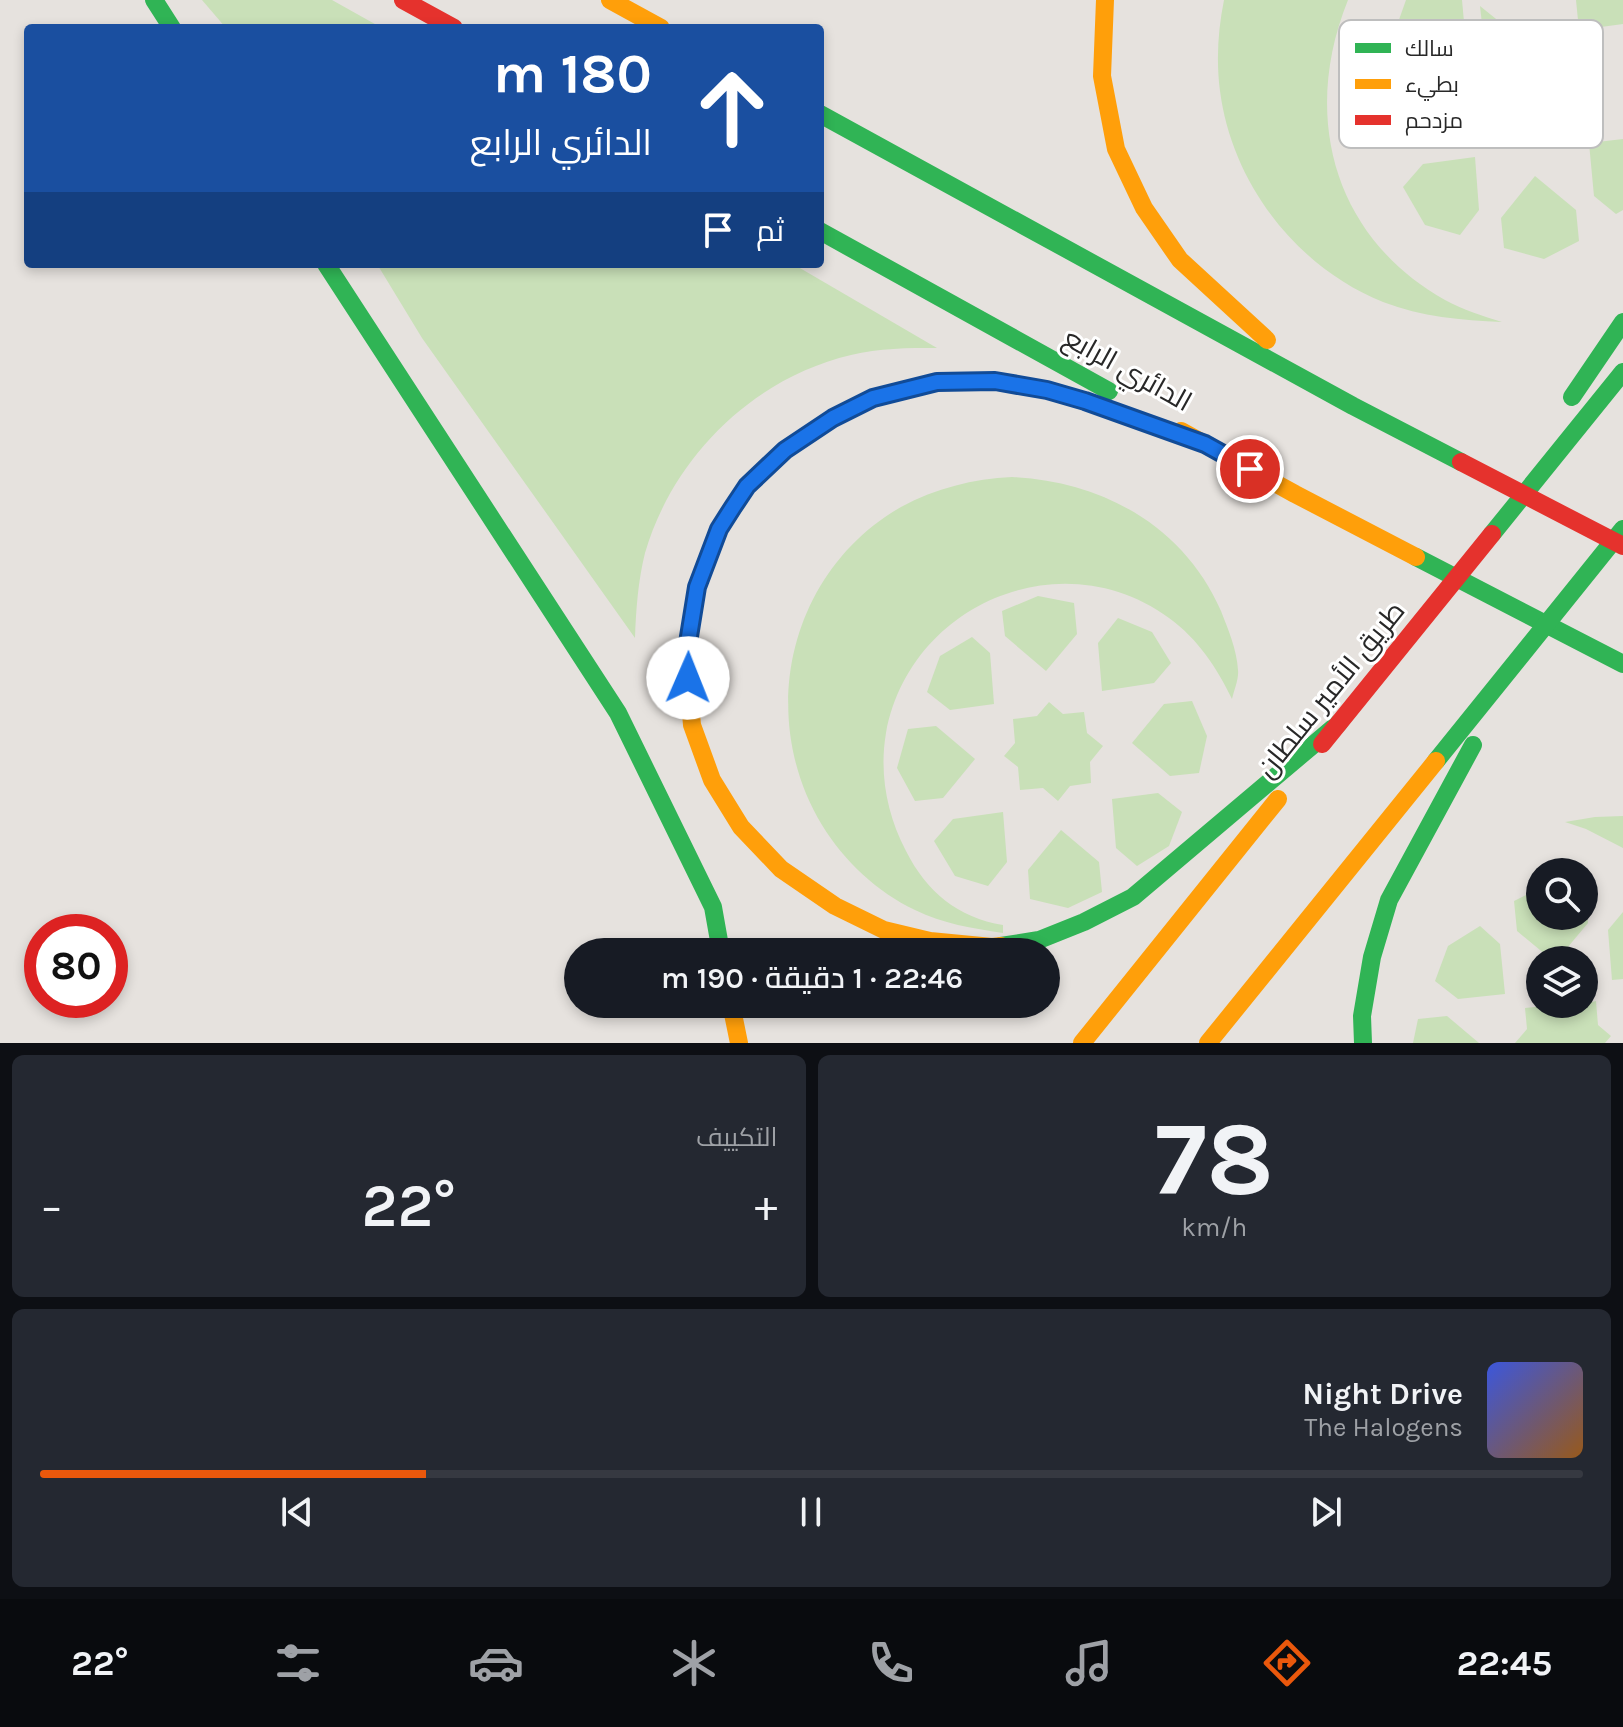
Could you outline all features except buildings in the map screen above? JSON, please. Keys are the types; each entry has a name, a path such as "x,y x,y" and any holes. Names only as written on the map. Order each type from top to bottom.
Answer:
{"highway":[{"path":"154,0 169,24"},
{"path":"403,0 447,24"},
{"path":"610,0 654,24"},
{"path":"1105,0 1102,76 1116,149 1144,208 1180,260 1315,384"},
{"path":"824,116 1315,384 1623,546"},
{"name":"الدائري الرابع","path":"824,233 1295,494 1623,664"},
{"path":"329,268 618,713 713,907 719,938"},
{"path":"1560,413 1623,322"},
{"name":"طريق الأمير سلطان","path":"1082,1043 1623,372"},
{"path":"1205,444 1085,401 1047,390 995,381 937,382 873,398 833,418 785,450 747,486 719,529 697,587 686,655 692,725 712,780 741,827 781,869 835,906 884,930 930,941 992,947 1039,940 1133,897 1339,723"},
{"path":"1399,649 1524,466"},
{"path":"1208,1043 1623,529"},
{"path":"1363,1043 1362,1016 1372,957 1389,900 1521,655"},
{"path":"734,1018 739,1043"}],"green space":[{"path":"202,0 332,0 375,24 223,24"},
{"path":"1224,0 1348,0 1342,20 1339,20 1334,44 1328,87 1329,129 1337,170 1353,208 1376,243 1407,274 1452,304 1502,322 1442,317 1383,302 1352,287 1296,244 1273,218 1238,158 1220,91 1219,34"},
{"path":"1406,0 1462,0 1464,20 1399,20"},
{"path":"1576,0 1623,0 1623,24 1603,27 1603,20 1578,20"},
{"path":"1480,6 1497,20 1482,20"},
{"path":"1623,139 1623,210 1616,214 1594,196 1589,148 1603,148 1603,141"},
{"path":"1475,157 1479,210 1460,235 1425,225 1403,187 1423,164"},
{"path":"1535,176 1576,210 1579,241 1544,259 1504,248 1501,218"},
{"path":"379,268 800,268 937,348 872,351 815,366 781,382 750,402 722,427 697,454 675,485 658,518 645,553 635,638 422,338"},
{"path":"1012,477 1045,480 1108,499 1162,532 1205,581 1229,632 1238,673 1232,699 1206,655 1169,618 1127,595 1083,585 1039,586 996,598 958,619 925,649 901,688 886,733 884,779 889,809 906,851 934,890 958,909 1003,925 1003,933 947,922 901,903 875,885 840,851 822,825 802,783 791,738 788,693 795,649 809,607 832,568 863,535 901,507 928,495 969,482"},
{"path":"1038,596 1074,603 1077,634 1046,671 1005,636 1002,611"},
{"path":"1118,618 1152,632 1171,663 1154,683 1102,691 1098,643"},
{"path":"972,637 990,653 994,704 950,710 927,692 940,656"},
{"path":"1192,701 1207,736 1199,773 1170,776 1132,743 1164,704"},
{"path":"1049,702 1063,714 1084,712 1087,733 1103,746 1090,762 1091,783 1070,786 1058,801 1043,788 1020,790 1018,767 1004,756 1015,743 1013,719 1037,716"},
{"path":"936,726 975,759 943,798 915,801 897,768 908,729"},
{"path":"1158,793 1182,812 1169,846 1137,866 1116,848 1112,799"},
{"path":"1003,812 1007,862 988,886 955,876 934,841 953,819"},
{"path":"1623,816 1623,848 1565,822 1595,817"},
{"path":"1061,830 1099,862 1102,892 1068,908 1030,899 1028,870"},
{"path":"1526,895 1526,930 1582,930 1569,946 1535,946 1517,931 1514,901"},
{"path":"1623,912 1623,979 1612,980 1608,930"},
{"path":"1480,926 1500,944 1505,994 1458,999 1435,981 1448,946"},
{"path":"1525,1008 1526,1018 1597,1018 1598,1025 1611,1036 1605,1043 1515,1043 1527,1029"},
{"path":"1447,1016 1479,1043 1413,1043 1418,1019"}],"traffic: fast":[{"path":"154,0 169,24"},
{"path":"824,116 1461,462"},
{"path":"824,233 1109,391"},
{"path":"329,268 618,713 713,907 719,938"},
{"path":"1572,397 1623,322"},
{"path":"1492,534 1623,372"},
{"path":"693,612 697,587 719,529 747,486 785,450 833,418 873,398 937,382 995,381 1047,390 1085,401 1205,444"},
{"path":"1436,761 1623,529"},
{"path":"1416,557 1623,664"},
{"path":"1044,938 1133,897 1339,723"},
{"path":"1363,1043 1362,1016 1372,957 1389,900 1473,745"}],"traffic: slow":[{"path":"610,0 654,24"},
{"path":"1105,0 1102,76 1116,149 1144,208 1180,260 1267,340"},
{"path":"1181,431 1416,557"},
{"path":"693,612 686,655 692,725 712,780 741,827 781,869 835,906 884,930 917,938"},
{"path":"1208,1043 1436,761"},
{"path":"1082,1043 1278,799"},
{"path":"734,1018 739,1043"}],"traffic: jam":[{"path":"403,0 447,24"},
{"path":"1461,462 1623,546"},
{"path":"1322,744 1492,534"}],"route":[{"path":"688,678 686,655 697,587 719,529 733,507 747,486 785,450 833,418 873,398 937,382 995,381 1047,390 1205,444 1250,469"}]}
